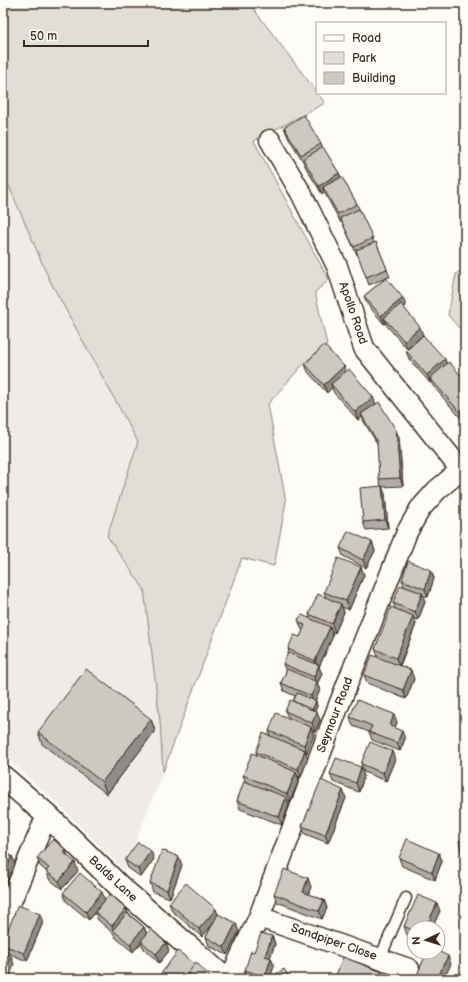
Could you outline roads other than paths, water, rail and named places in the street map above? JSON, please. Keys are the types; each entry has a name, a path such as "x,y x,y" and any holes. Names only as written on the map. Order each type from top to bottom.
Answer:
{"street":[{"name":"Apollo Road","path":"270,140 301,193 337,266 364,348 463,469"},
{"name":"Seymour Road","path":"230,979 259,917 337,710 407,532 420,509 437,490 463,469"},
{"name":"Balds Lane","path":"3,777 48,815 120,887 225,979"},
{"path":"3,920 48,815"},
{"name":"Sandpiper Close","path":"259,917 409,968"}],"lane":[{"path":"380,958 406,898"}]}
